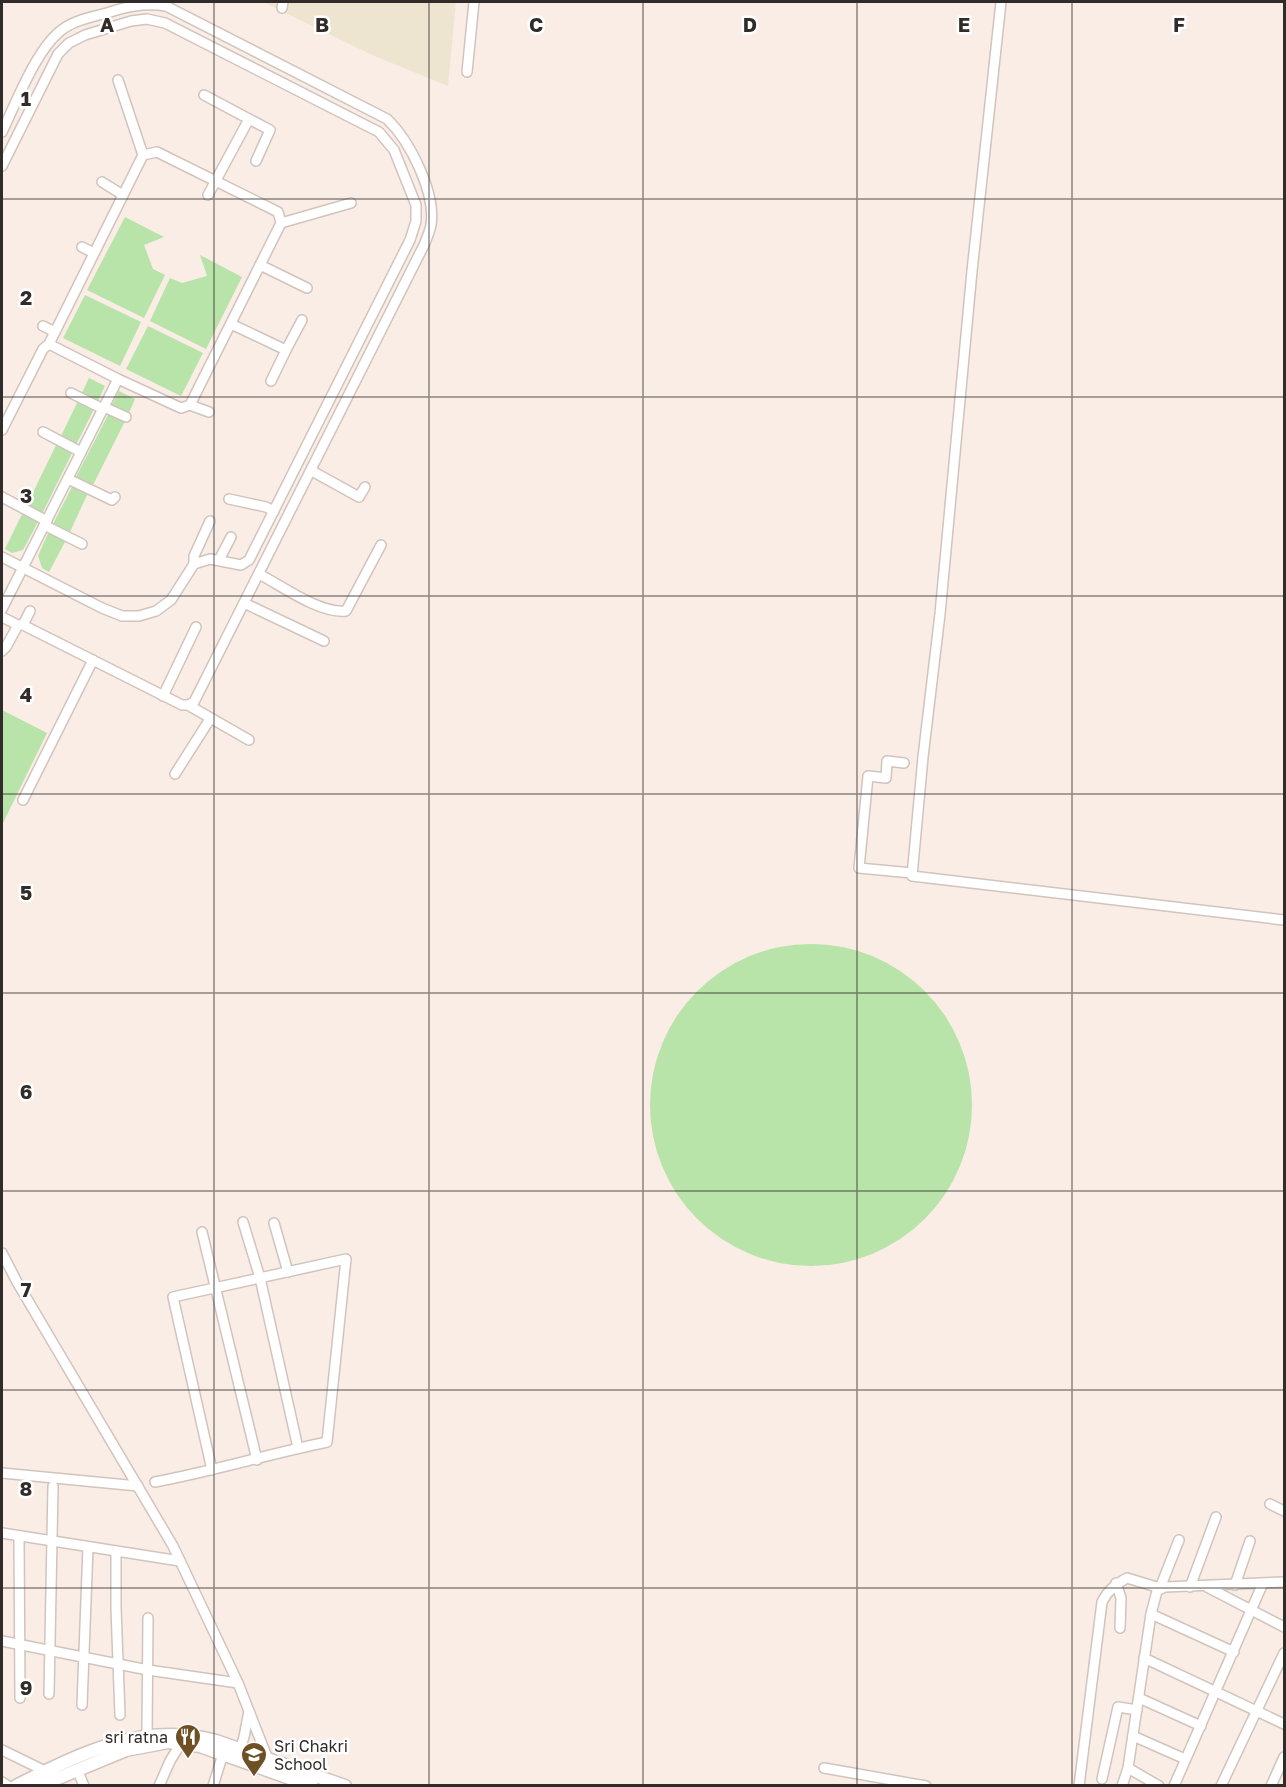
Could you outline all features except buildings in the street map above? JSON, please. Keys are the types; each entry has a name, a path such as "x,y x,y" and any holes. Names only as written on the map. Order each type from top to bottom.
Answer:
{"main road":[{"path":"16,1785 105,1746 147,1735 170,1734 200,1737 239,1754 345,1785"},
{"path":"39,1785 126,1750 154,1743 182,1743 223,1754 239,1754"},
{"path":"265,1762 312,1785"}],"street":[{"path":"467,72 474,2"},
{"path":"912,873 1001,2"},
{"path":"2,132 43,50 64,28 79,21 135,4 148,3 166,6 387,119 400,131 415,156 431,207 431,225 425,243 194,702 182,705 2,617"},
{"path":"2,166 58,54 69,43 85,35 131,21 147,19 165,23 379,132 394,150 416,205 416,221 410,240 290,470 274,511 249,560 241,565 210,559 194,564"},
{"path":"2,430 43,349 49,344 143,155 118,80"},
{"path":"204,95 270,130 256,161"},
{"path":"208,195 249,119"},
{"path":"143,155 157,152 278,212 281,223 190,405"},
{"path":"102,182 123,195"},
{"path":"281,223 351,203"},
{"path":"82,246 94,253"},
{"path":"260,265 307,288"},
{"path":"271,381 302,320"},
{"path":"231,324 286,350"},
{"path":"43,326 55,332"},
{"path":"49,344 181,408 190,405 209,412"},
{"path":"374,345 385,351"},
{"path":"359,376 368,381"},
{"path":"2,609 118,379"},
{"path":"71,393 126,417"},
{"path":"338,418 348,422"},
{"path":"43,432 81,452"},
{"path":"312,471 334,477 359,497 365,487"},
{"path":"68,479 112,500 116,497"},
{"path":"2,497 82,544"},
{"path":"229,499 266,507 274,511"},
{"path":"2,559 102,608 122,616 139,616 156,611 171,600 194,564 194,556 210,521"},
{"path":"219,560 231,537"},
{"path":"259,574 321,607 338,612 346,611 381,545"},
{"path":"244,603 324,641"},
{"path":"2,651 30,611"},
{"path":"163,696 196,627"},
{"path":"23,800 93,660"},
{"path":"188,705 249,740"},
{"path":"175,774 210,719"},
{"path":"904,763 887,761 885,778 868,776 859,868 912,873 912,876 924,878 1284,920"},
{"path":"243,1222 260,1278 298,1448"},
{"path":"274,1223 288,1272"},
{"path":"201,1232 256,1460"},
{"path":"2,1254 180,1561 249,1708 265,1762"},
{"path":"155,1482 212,1470 256,1460 327,1442 345,1259 173,1298 212,1470"},
{"path":"2,1473 138,1486"},
{"path":"49,1694 50,1541 53,1486"},
{"path":"1270,1504 1284,1511"},
{"path":"1190,1587 1216,1517"},
{"path":"2,1533 180,1561"},
{"path":"19,1536 20,1698"},
{"path":"1122,1785 1128,1768 1151,1614 1157,1591 1179,1540"},
{"path":"1235,1585 1250,1541"},
{"path":"82,1705 88,1547"},
{"path":"116,1551 120,1715"},
{"path":"1079,1785 1102,1602 1116,1583 1127,1578 1160,1588 1284,1582"},
{"path":"1116,1583 1121,1598 1120,1628"},
{"path":"1174,1785 1263,1583"},
{"path":"1205,1586 1284,1627"},
{"path":"1151,1614 1234,1652"},
{"path":"147,1735 148,1618"},
{"path":"2,1641 148,1670 238,1683"},
{"path":"1221,1785 1284,1653"},
{"path":"1144,1658 1284,1724"},
{"path":"1139,1698 1201,1726"},
{"path":"1102,1779 1118,1707 1137,1710"},
{"path":"239,1754 248,1723 249,1708"},
{"path":"1133,1736 1185,1759"},
{"path":"159,1785 170,1761 182,1743"},
{"path":"2,1750 45,1771"},
{"path":"213,1785 223,1754"},
{"path":"1271,1785 1284,1758"},
{"path":"824,1768 898,1783 926,1785"},
{"path":"1128,1768 1159,1785"},
{"path":"77,1769 84,1785"},
{"path":"2,1782 8,1785"}],"shaded area":[{"path":"263,2 456,2 448,86 372,55"}],"green space":[{"path":"125,217 164,237 144,245 153,269 165,275 144,318 87,290"},
{"path":"200,255 242,277 206,349 150,321 170,278 182,283 207,276"},
{"path":"85,295 141,322 120,366 63,338"},
{"path":"148,326 203,353 181,396 126,369"},
{"path":"89,378 105,386 97,403 81,395"},
{"path":"119,391 135,399 128,415 111,407"},
{"path":"78,401 94,409 76,445 60,438"},
{"path":"109,413 125,421 92,487 75,479"},
{"path":"57,443 73,451 42,514 26,507"},
{"path":"73,485 88,493 69,534 52,526"},
{"path":"23,512 39,520 23,550 12,553 5,549"},
{"path":"49,531 66,540 49,572 42,568 38,556"},
{"path":"2,710 47,733 2,825"},
{"path":"811,944 842,947 873,956 900,971 925,991 945,1016 960,1043 969,1074 972,1105 969,1136 960,1167 945,1194 925,1219 900,1239 873,1254 842,1263 811,1266 780,1263 749,1254 722,1239 697,1219 677,1194 662,1167 653,1136 650,1105 653,1074 662,1043 677,1016 697,991 722,971 749,956 780,947"}],"place":[{"name":"sri ratna","path":"188,1760"},
{"name":"Sri Chakri School","path":"254,1778"}]}
